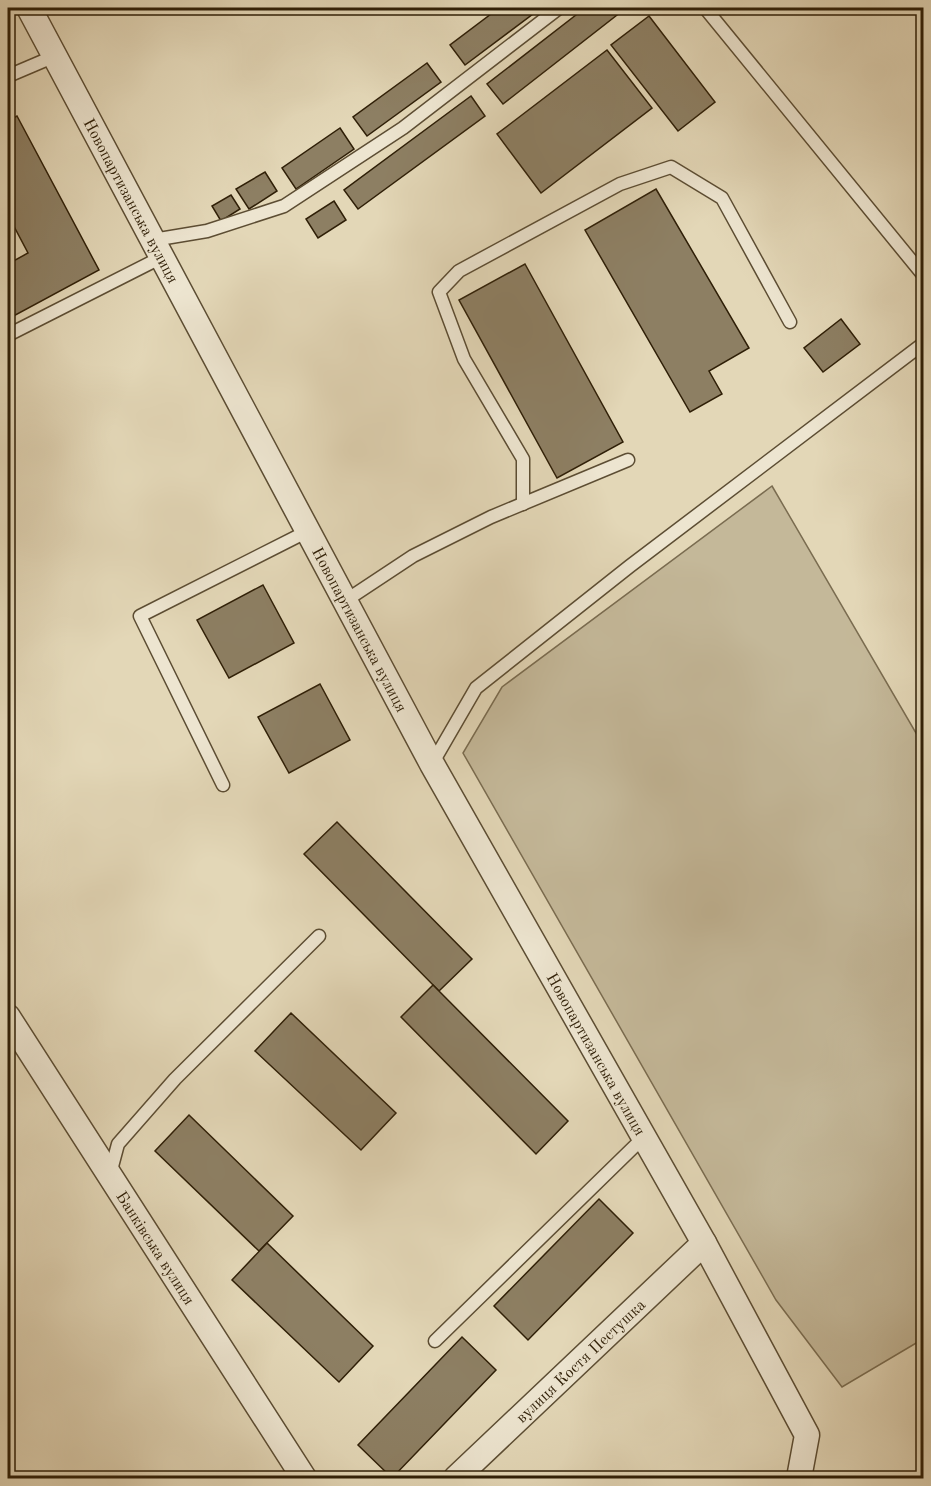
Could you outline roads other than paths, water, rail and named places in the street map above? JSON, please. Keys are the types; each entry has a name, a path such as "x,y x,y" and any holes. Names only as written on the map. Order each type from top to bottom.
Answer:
{"street":[{"name":"Новопартизанська вулиця","path":"29,8 432,764 704,1243 807,1436 797,1477"},
{"name":"Банківська вулиця","path":"8,1017 304,1479"},
{"name":"вулиця Костя Пестушка","path":"456,1479 704,1243"}],"lane":[{"path":"8,335 157,248 284,206 403,128 559,8"},
{"path":"705,8 924,276"},
{"path":"8,76 55,56"},
{"path":"523,504 523,459 464,359 439,292 459,271 620,184 671,167 722,198 790,322"},
{"path":"432,764 476,688 630,566 924,343"},
{"path":"345,601 414,556 491,517 628,460"},
{"path":"223,785 140,616 308,531"},
{"path":"109,1176 118,1144 168,1087 319,936"},
{"path":"435,1341 644,1137"}]}
